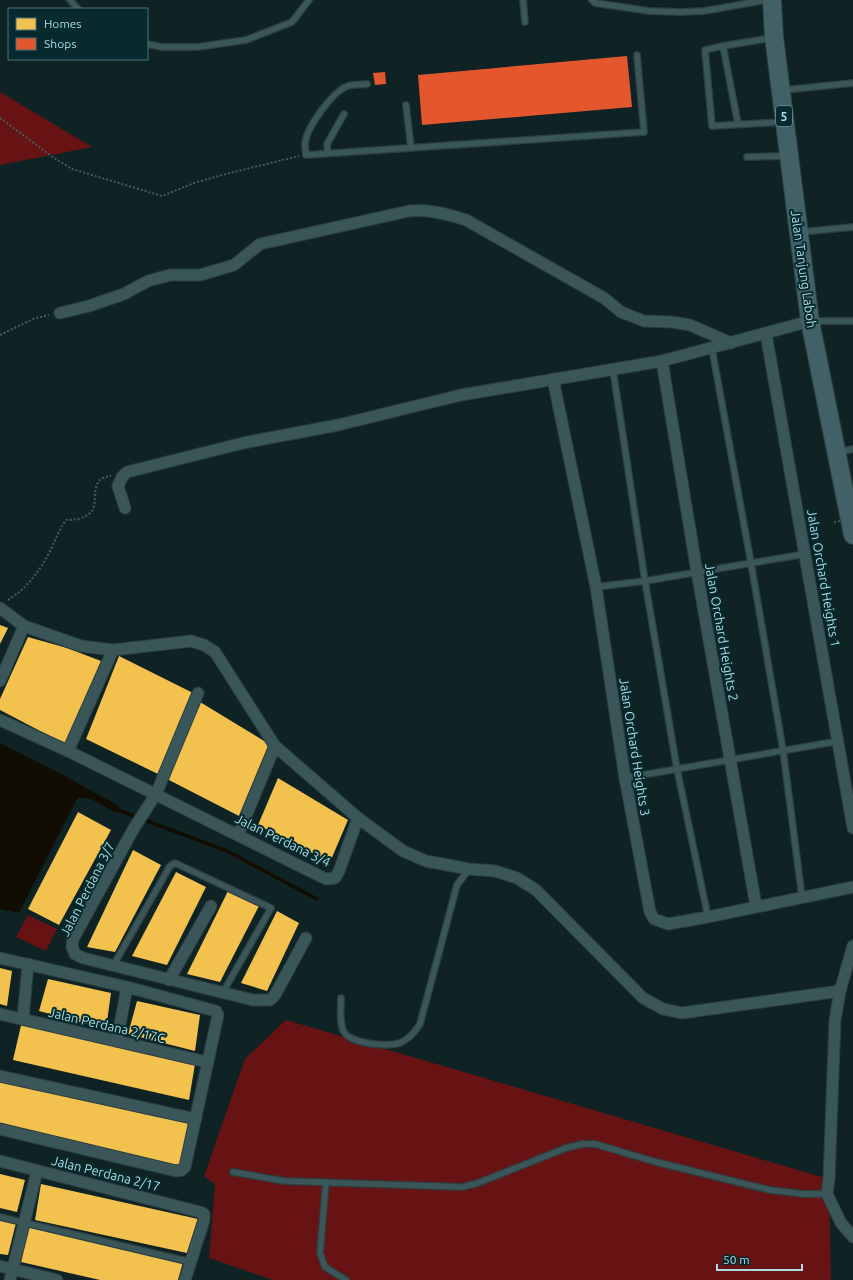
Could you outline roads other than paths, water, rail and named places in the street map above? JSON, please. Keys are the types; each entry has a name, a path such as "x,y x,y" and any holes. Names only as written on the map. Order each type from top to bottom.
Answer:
{"highway":[{"name":"Jalan Tanjung Laboh","path":"772,0 774,37 788,156 810,321 845,451 853,535"}],"street":[{"path":"60,312 89,306 124,294 148,281 170,276 200,275 234,266 260,244 409,211 421,210 443,213 466,220 604,298 621,312 644,322 672,322 690,325 732,343"},
{"path":"126,508 118,486 122,477 127,472 243,443 338,425 461,395 662,361 712,349 810,321"},
{"name":"Jalan Orchard Heights 1","path":"766,334 839,741 853,828"},
{"name":"Jalan Orchard Heights 2","path":"662,361 697,572 756,906"},
{"name":"Jalan Orchard Heights 3","path":"553,379 596,586 624,778 650,912 654,919 668,924 853,887"},
{"path":"3,605 24,626 81,646 113,650 191,642 204,645 215,652 275,746 358,818 403,851 426,860 469,869 494,871 517,878 536,890 629,986 643,998 663,1009 682,1013 840,991"},
{"path":"0,681 24,626"},
{"path":"68,751 113,650"},
{"name":"Jalan Perdana 3/7","path":"198,693 156,794 134,828 73,939 72,947 75,954 112,966 222,994 253,1000 270,1000 275,995 306,938"},
{"name":"Jalan Perdana 3/4","path":"0,720 68,751 326,879 335,878 339,871 358,818"},
{"path":"238,835 275,746"},
{"path":"169,980 211,906"},
{"path":"853,946 840,991 834,1020 829,1179 827,1194 841,1223 853,1237"},
{"path":"0,958 127,987 216,1011 218,1015 185,1167 182,1170 176,1171 0,1129"},
{"path":"23,1019 28,964"},
{"path":"117,1041 127,987"},
{"name":"Jalan Perdana 2/17C","path":"0,1014 207,1062"},
{"path":"0,1076 196,1119"},
{"name":"Jalan Perdana 2/17","path":"0,1161 204,1214 204,1220 191,1262"},
{"path":"11,1275 37,1170"},
{"path":"185,1280 191,1262"},
{"path":"0,1266 11,1275 57,1280"}],"lane":[{"path":"70,0 77,8"},
{"path":"148,44 162,47 197,47 246,40 292,22 309,0"},
{"path":"523,0 525,22"},
{"path":"592,0 595,3 649,11 704,12 766,0"},
{"path":"774,37 705,50 712,126 785,122"},
{"path":"723,46 738,124"},
{"path":"367,84 348,86 333,97 318,116 309,132 305,145 306,155 644,132 638,55"},
{"path":"781,91 851,83"},
{"path":"406,105 411,148"},
{"path":"328,153 327,144 344,114"},
{"path":"747,157 788,156"},
{"path":"799,232 853,228"},
{"path":"810,321 853,321"},
{"path":"712,349 783,750 802,897"},
{"path":"614,370 645,581 677,769 708,917"},
{"path":"596,586 645,581 805,554"},
{"path":"624,778 839,741"},
{"path":"112,966 170,866 175,863 271,908 222,994"},
{"path":"341,998 341,1022 343,1030 348,1036 363,1043 399,1043 415,1032 420,1024 457,884 469,869"},
{"path":"233,1172 284,1181 463,1187 478,1183 566,1148 582,1144 595,1144 656,1162 770,1190 804,1194 827,1194"},
{"path":"326,1182 320,1253 326,1266 346,1280"},
{"path":"0,1217 191,1262"}],"waterway":[{"path":"118,810 227,851 317,899"}]}
